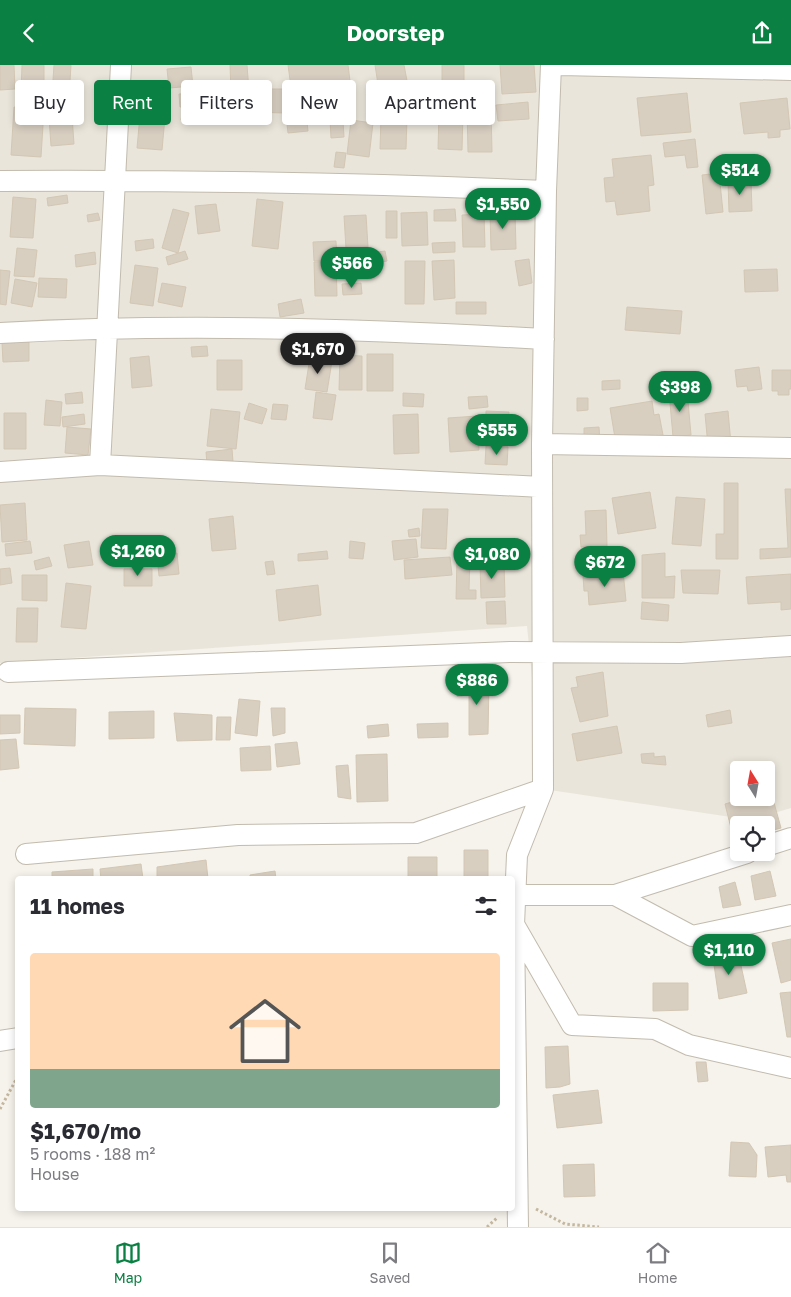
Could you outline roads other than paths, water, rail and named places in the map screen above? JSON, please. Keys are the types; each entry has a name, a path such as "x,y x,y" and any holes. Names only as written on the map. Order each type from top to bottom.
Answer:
{"street":[{"path":"100,465 121,65"},
{"path":"515,905 517,855 543,789 542,444 546,191 551,65"},
{"path":"560,65 791,70"},
{"path":"0,181 114,180 431,186 546,191"},
{"path":"0,333 106,327 394,331 544,339"},
{"path":"542,444 791,448"},
{"path":"0,472 100,465 542,487"},
{"path":"8,672 542,653 681,653 791,646"},
{"path":"26,853 238,835 416,833 543,789"},
{"path":"775,843 791,838"},
{"path":"516,895 615,895 730,858"},
{"path":"615,895 692,936 791,915"},
{"path":"515,928 572,1025 655,1029 689,1045 791,1068"},
{"path":"515,1016 518,1227"},
{"path":"0,1041 15,1038"}]}
